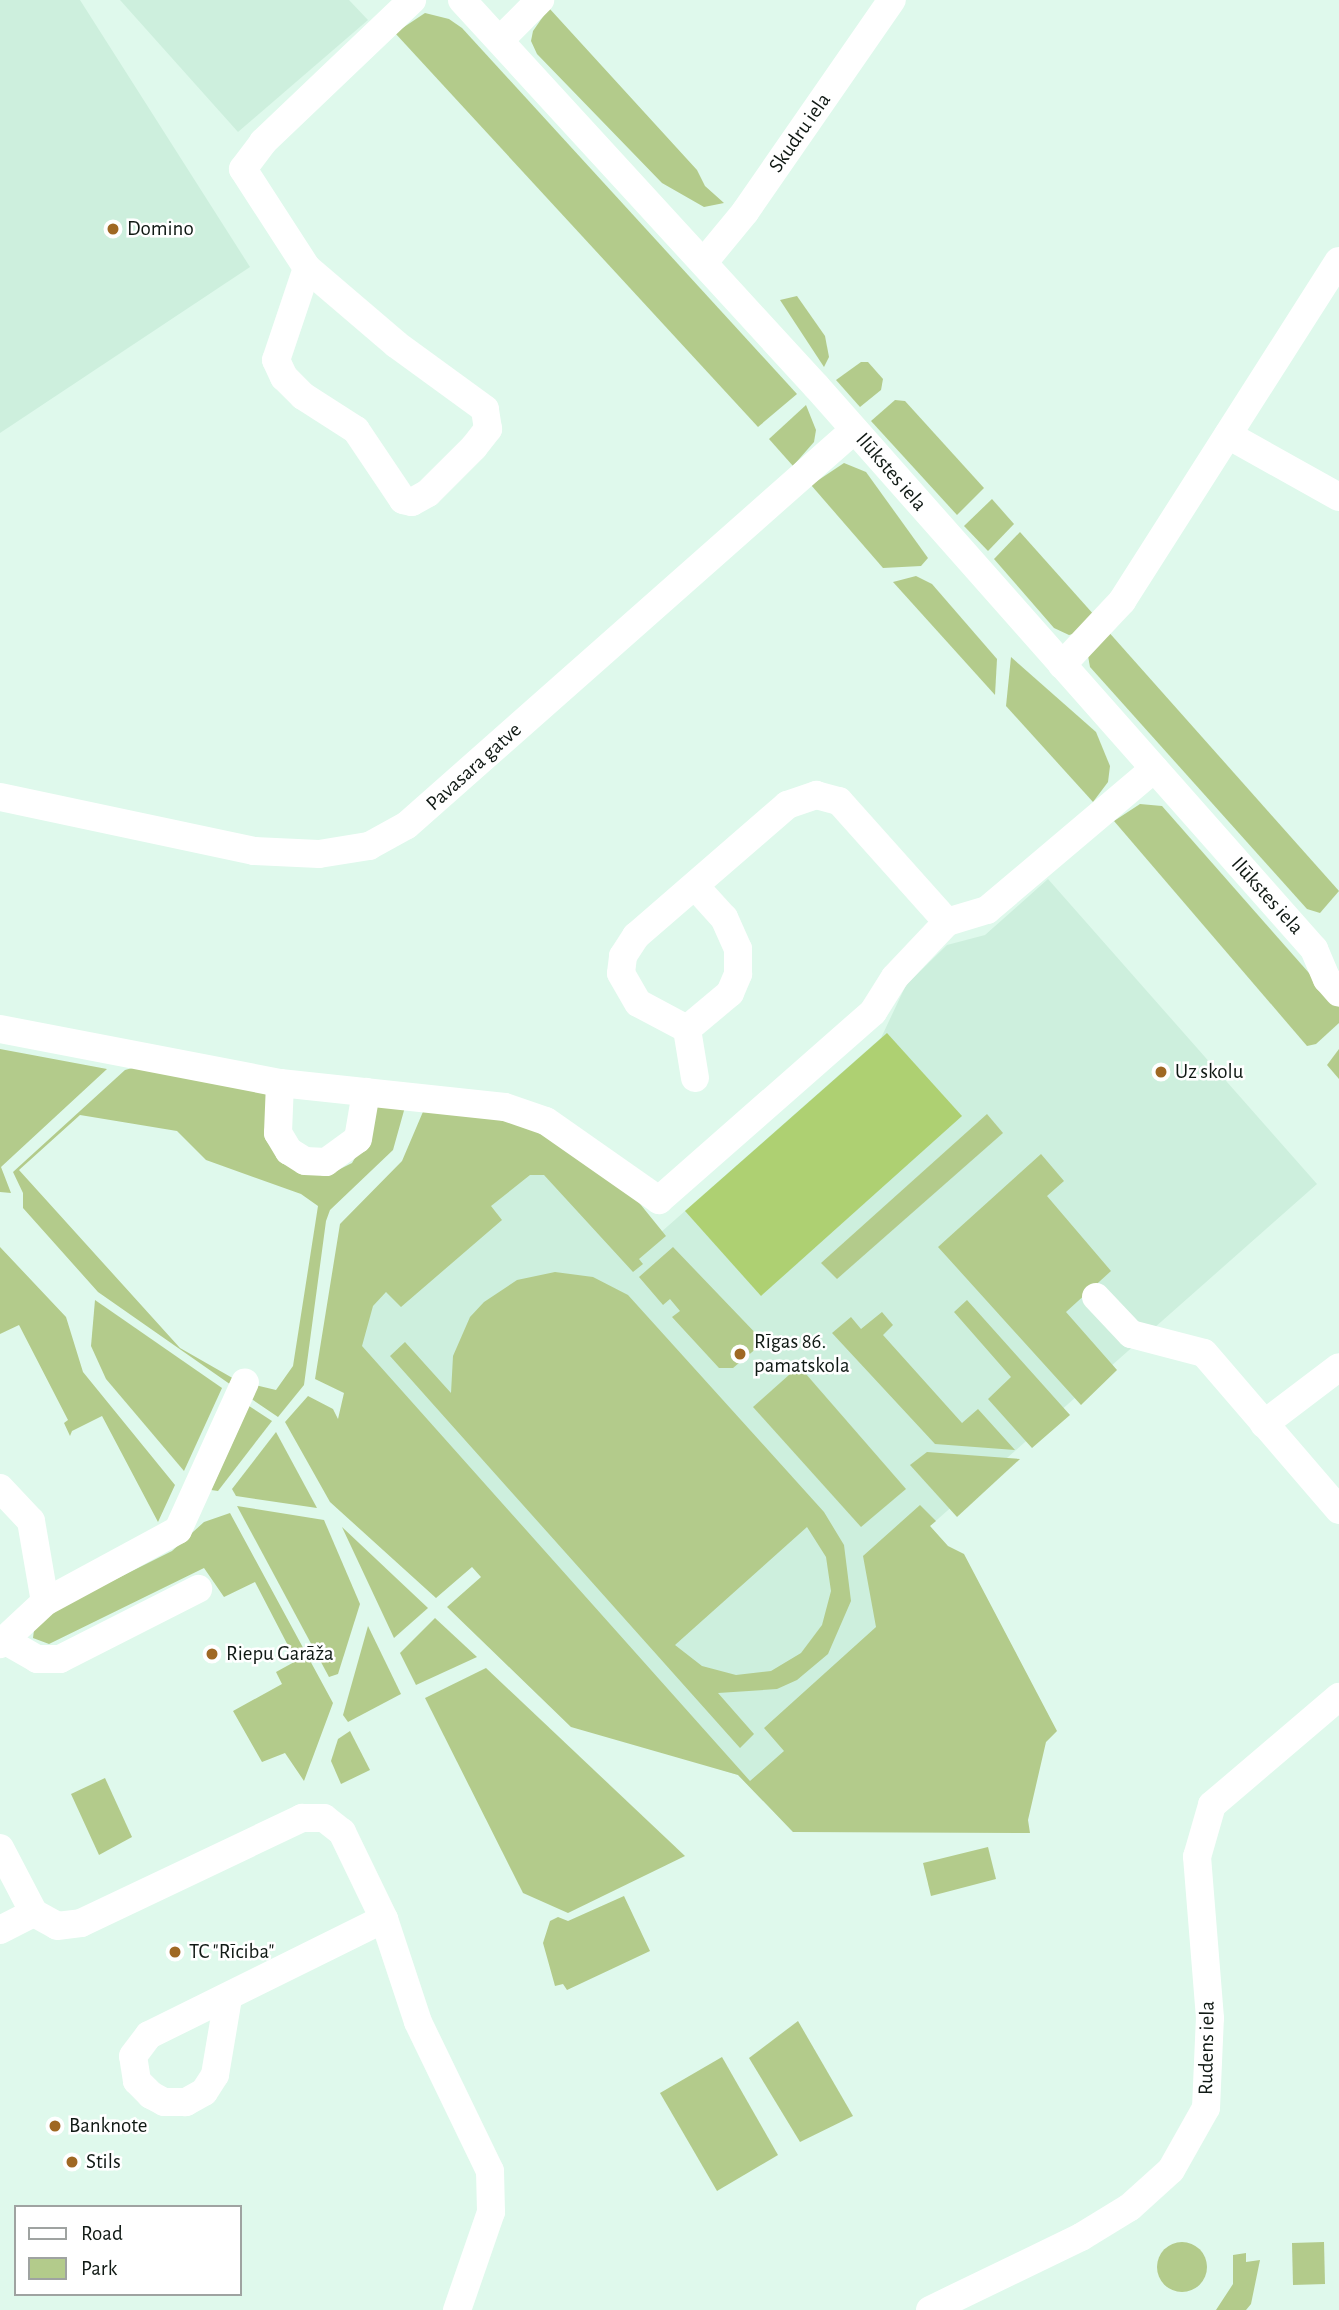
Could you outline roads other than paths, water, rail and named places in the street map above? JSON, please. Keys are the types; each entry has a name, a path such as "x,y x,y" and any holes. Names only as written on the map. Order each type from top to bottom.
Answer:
{"street":[{"path":"307,268 276,360 284,377 303,396 356,430 403,500 412,502 428,493 474,447 488,429 485,410 396,344 307,268 243,169 263,142 412,0"},
{"name":"Ilūkstes iela","path":"462,0 704,262 1314,949 1327,979 1339,993"},
{"path":"500,40 540,0"},
{"name":"Skudru iela","path":"704,262 745,212 892,0"},
{"path":"1062,665 1122,601 1339,261"},
{"name":"Pavasara gatve","path":"0,797 254,851 319,854 369,846 407,825 854,430"},
{"path":"1228,435 1339,497"},
{"path":"0,1029 280,1083 505,1107 546,1121 659,1200 873,1012 895,977 947,922 987,910 1154,769"},
{"path":"687,1029 638,1003 621,972 623,956 636,936 787,805 816,794 839,801 947,922"},
{"path":"687,1029 730,992 738,974 738,949 723,918 695,886"},
{"name":"Ilūkstes iela","path":"1314,949 1339,962"},
{"path":"687,1029 695,1079"},
{"path":"280,1083 278,1133 289,1152 305,1161 327,1161 358,1139 366,1092"},
{"path":"1096,1297 1131,1334 1204,1353 1339,1510"},
{"path":"1264,1423 1339,1367"},
{"path":"198,1588 60,1659 37,1659 3,1643 45,1602 178,1530 245,1382"},
{"path":"0,1488 31,1521 45,1602"},
{"name":"Rudens iela","path":"930,2310 1081,2237 1130,2207 1171,2170 1206,2108 1210,2018 1197,1857 1212,1805 1339,1697"},
{"path":"0,1848 34,1913 57,1926 81,1923 273,1829 302,1818 324,1818 342,1832 384,1919 418,2022 490,2171 491,2212 457,2310"},
{"path":"0,1930 34,1913"},
{"path":"228,1998 384,1919"}],"place":[{"name":"Domino","path":"113,229"},
{"name":"Uz skolu","path":"1161,1072"},
{"name":"Rīgas 86. pamatskola","path":"740,1354"},
{"name":"Riepu Garāža","path":"212,1654"},
{"name":"TC \"Rīciba\"","path":"175,1952"},
{"name":"Banknote","path":"55,2126"},
{"name":"Stils","path":"72,2162"}]}
